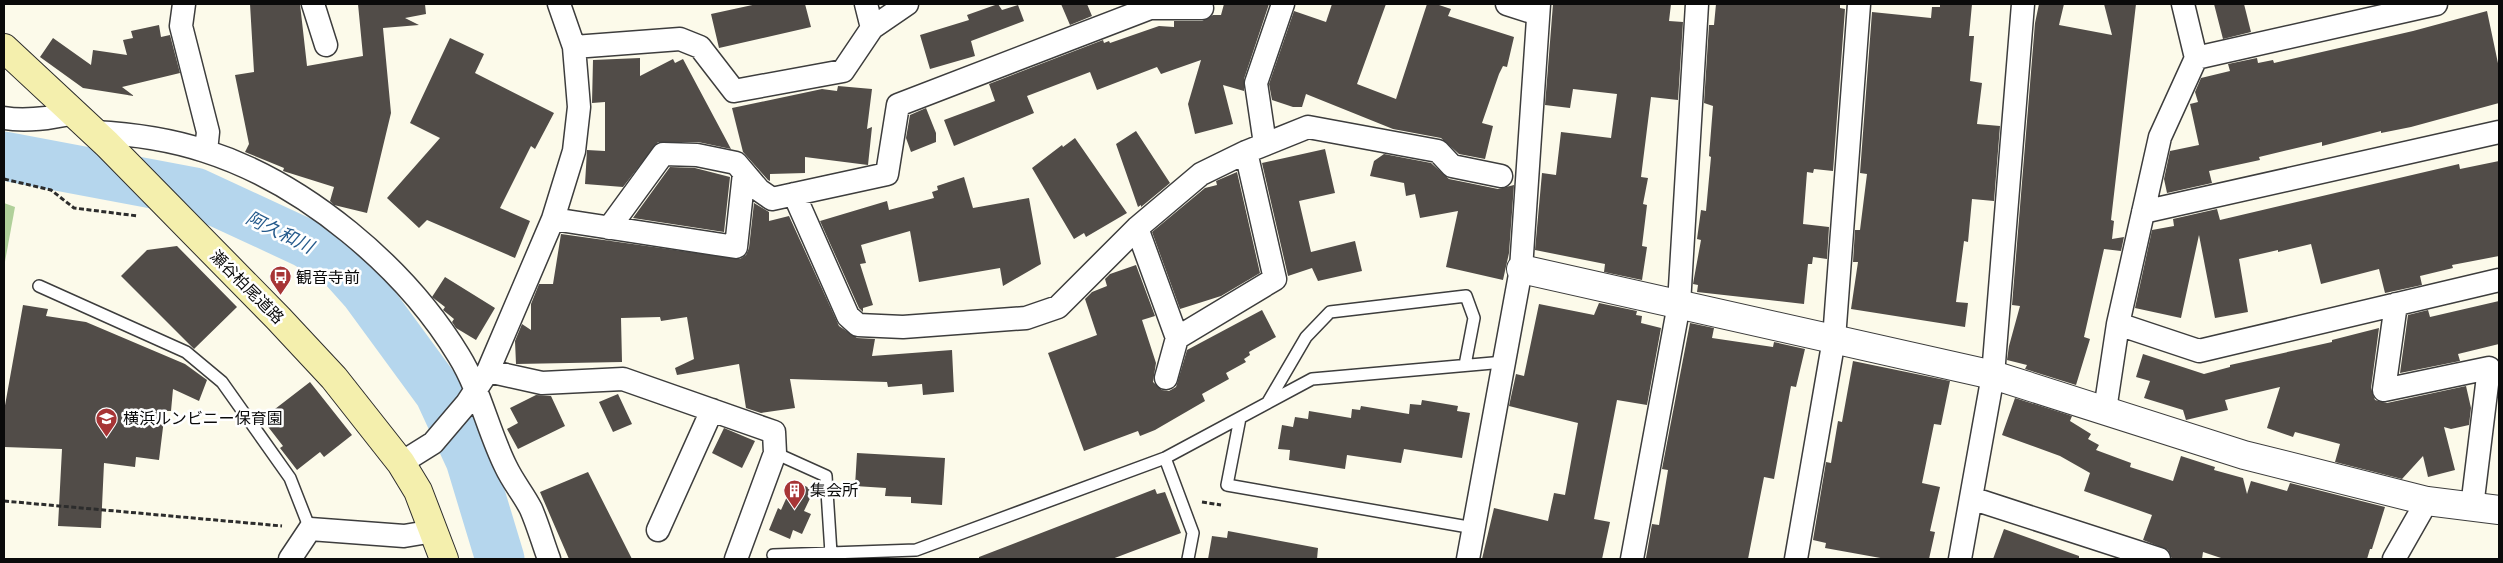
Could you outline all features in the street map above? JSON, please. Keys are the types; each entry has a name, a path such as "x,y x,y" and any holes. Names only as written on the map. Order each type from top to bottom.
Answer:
{"main road":[{"name":"瀬谷柏尾道路","path":"4,48 100,138 278,318 334,378 401,463 418,491 444,559"}],"street":[{"path":"184,4 181,26 208,132 206,151"},
{"path":"313,4 326,45"},
{"path":"401,463 433,443 471,396 488,371 554,219 574,151 579,107 574,47 559,4"},
{"path":"866,4 872,28"},
{"path":"574,47 680,39 700,47 734,90 843,71 872,28 907,4"},
{"path":"1177,338 1275,279 1255,148 1256,83 1283,4"},
{"path":"1468,559 1521,269 1513,178 1539,9 1507,4"},
{"path":"1632,559 1678,304 1697,4"},
{"path":"1796,559 1834,339 1860,4"},
{"path":"1960,559 1993,375 2023,4"},
{"path":"2105,410 2118,324 2160,137 2196,58 2183,4"},
{"path":"2196,58 2436,4"},
{"path":"609,228 663,154 696,155 736,163 759,190 772,199 887,174 898,105 1150,8 1202,8"},
{"path":"4,118 14,120 51,118 74,113"},
{"path":"794,194 848,316 858,325 903,326 1026,318 1058,307 1137,228 1202,174 1255,148 1308,127 1438,151 1452,166 1513,178"},
{"path":"2143,212 2499,132"},
{"path":"100,138 146,136 206,151 258,172 316,207 400,278 433,316 460,357 471,396 506,467 531,510 548,559"},
{"path":"554,219 736,247 744,173"},
{"path":"1137,228 1177,338 1166,378"},
{"path":"1521,269 1993,375 2244,455 2427,501 2499,510"},
{"path":"2118,324 2199,351 2499,280"},
{"path":"2396,304 2384,390 2489,368 2472,507"},
{"path":"488,371 542,383 623,379 774,432 775,454 736,559"},
{"path":"658,530 712,410"},
{"path":"1970,498 2159,559"},
{"path":"2394,559 2427,501"},
{"path":"290,559 310,529 404,536 434,531"}],"lane":[{"path":"39,286 186,352 222,382 290,478 310,529"},
{"path":"1267,404 1306,336 1330,312 1466,296 1474,318 1465,365"},
{"path":"773,555 916,550 1165,458 1312,379 1504,362"},
{"path":"1240,418 1227,485 1474,528"},
{"path":"775,454 826,476 831,553"},
{"path":"1165,458 1193,533 1188,559"}],"path":[{"path":"4,179 51,190 74,208 145,216"},
{"path":"4,502 262,524"}],"green space":[{"path":"4,203 15,207 4,267"}],"building":[{"path":"250,4 300,4 307,66 363,56 358,4 425,4 426,14 405,18 419,25 383,28 391,113 367,213 334,205 330,201 334,187 283,171 284,168 245,152 249,144 235,75 254,72"},
{"path":"757,4 805,4 811,27 719,48 711,14"},
{"path":"998,4 1002,10 1018,5 1024,21 971,41 975,56 930,69 920,35 969,20 967,15"},
{"path":"1061,4 1087,4 1092,16 1070,25"},
{"path":"1224,4 1269,4 1244,79 1244,91 1223,85 1233,124 1195,134 1188,104 1201,60 1161,74 1157,67 1097,90 1090,72 1027,96 1034,113 954,146 944,120 995,101 989,84 1103,40 1104,43 1109,41 1110,43 1159,26 1174,27 1174,21 1202,21 1213,15 1221,15"},
{"path":"1332,4 1386,4 1357,84 1396,99 1427,4 1436,4 1451,9 1448,16 1514,37 1507,67 1503,66 1499,74 1482,123 1493,126 1485,159 1459,154 1441,138 1393,129 1306,94 1302,107 1293,107 1272,100 1269,84 1294,11 1326,22"},
{"path":"1553,4 1671,4 1669,21 1683,22 1678,100 1651,97 1641,177 1648,178 1643,204 1647,205 1642,246 1647,247 1642,280 1604,272 1605,264 1535,250 1542,173 1556,175 1561,132 1611,138 1617,94 1573,89 1570,108 1545,105"},
{"path":"1716,4 1817,4 1840,5 1840,8 1845,9 1833,171 1814,169 1813,173 1807,172 1803,224 1829,227 1827,259 1813,257 1812,264 1808,264 1804,304 1697,292 1698,285 1693,284 1701,240 1697,239 1701,210 1706,211 1711,157 1709,156 1713,106 1704,103 1709,25 1714,25"},
{"path":"1940,4 1972,4 1969,36 1974,36 1970,81 1982,83 1977,124 2000,126 1994,201 1972,199 1968,242 1964,241 1956,302 1968,303 1965,327 1851,309 1858,262 1853,262 1855,230 1860,230 1867,174 1860,173 1872,12 1931,18 1932,7 1940,7"},
{"path":"2039,4 2064,4 2059,25 2112,35 2104,4 2136,4 2111,220 2114,221 2112,239 2124,237 2121,251 2104,249 2084,337 2090,339 2076,385 2025,369 2027,365 2007,360 2020,306 2012,305 2035,23"},
{"path":"2214,4 2244,4 2251,32 2223,39"},
{"path":"2487,11 2499,68 2499,103 2411,127 2381,133 2381,131 2322,146 2322,142 2259,157 2260,160 2209,171 2212,183 2167,193 2164,179 2170,151 2199,145 2190,104 2198,102 2195,92 2201,78 2230,71 2228,64 2257,58 2258,63 2273,60 2274,63 2413,31"},
{"path":"159,25 161,37 170,35 180,73 122,87 134,96 83,88 40,57 53,38 91,65 93,50 127,55 123,40 133,38 131,31"},
{"path":"450,38 484,54 475,73 554,113 535,149 531,146 500,208 530,221 515,258 427,220 419,228 387,198 440,138 410,123"},
{"path":"640,58 640,76 673,59 675,63 683,59 731,149 698,142 658,142 623,187 585,184 587,150 605,151 605,102 592,103 593,60"},
{"path":"838,86 872,89 867,129 872,127 868,165 805,157 805,173 770,174 770,181 768,180 743,152 732,108 822,89 837,91"},
{"path":"926,108 936,133 936,142 911,152 906,138 910,115"},
{"path":"1136,131 1170,183 1141,207 1141,205 1138,207 1116,144"},
{"path":"1075,138 1127,213 1086,237 1084,233 1074,239 1032,168 1062,145 1063,147"},
{"path":"1325,149 1335,193 1299,201 1311,252 1355,241 1362,271 1318,281 1312,268 1288,276 1262,163"},
{"path":"1384,154 1431,163 1449,179 1498,189 1514,185 1509,253 1503,280 1446,267 1458,211 1420,218 1415,194 1406,196 1404,183 1370,176 1374,161"},
{"path":"2499,161 2499,256 2452,265 2453,268 2420,276 2422,285 2385,293 2379,269 2321,284 2311,244 2278,252 2278,250 2239,259 2248,312 2215,318 2199,235 2181,318 2135,308 2152,230 2174,226 2173,219 2217,209 2220,220 2459,164 2460,169"},
{"path":"670,167 695,168 730,177 724,232 633,218"},
{"path":"1237,172 1260,273 1221,296 1180,309 1152,232 1205,188 1217,185 1216,181"},
{"path":"964,177 973,208 1029,198 1041,264 1003,286 1000,268 919,282 910,231 861,245 866,263 860,264 873,305 863,308 863,312 859,308 820,221 887,201 889,210 934,198 932,192 938,190 937,186"},
{"path":"754,203 769,212 769,221 789,216 839,326 857,338 875,339 872,356 952,350 954,392 923,395 922,384 888,387 887,382 790,379 795,408 761,413 746,408 739,364 677,375 675,368 694,359 687,317 661,321 660,317 621,318 622,362 516,364 515,341 522,324 531,330 531,304 539,284 553,284 561,234 740,259 746,255 749,248"},
{"path":"177,246 237,307 194,349 121,276 147,250"},
{"path":"1136,265 1155,316 1142,320 1156,363 1153,382 1162,390 1169,391 1176,387 1187,350 1262,310 1276,337 1249,352 1250,355 1244,359 1246,362 1226,373 1229,379 1202,394 1205,401 1155,430 1140,436 1138,431 1084,451 1048,353 1097,335 1085,299 1092,292 1107,286 1105,279 1110,274"},
{"path":"445,277 495,308 476,340 456,328 452,322 454,319 443,310 445,307 432,297"},
{"path":"2499,301 2499,344 2458,354 2460,361 2400,373 2408,315 2428,310 2430,317"},
{"path":"1599,303 1637,311 1636,315 1642,316 1641,323 1661,328 1647,405 1617,400 1594,519 1610,522 1602,559 1482,559 1494,508 1548,521 1554,493 1565,495 1578,423 1509,406 1516,374 1524,376 1539,304 1594,315"},
{"path":"23,305 48,309 46,316 86,322 185,364 207,380 199,401 173,389 171,411 165,411 159,460 136,457 135,467 104,463 101,528 58,526 62,449 4,447 4,411"},
{"path":"1690,323 1714,328 1712,338 1773,347 1774,342 1805,349 1796,387 1791,386 1774,479 1764,477 1748,559 1646,558 1652,524 1659,525 1668,470 1662,469"},
{"path":"2379,328 2371,388 2375,400 2387,403 2466,386 2471,408 2469,425 2451,429 2444,427 2455,470 2428,477 2423,456 2402,479 2335,462 2340,444 2295,432 2293,437 2267,428 2280,387 2225,400 2228,410 2186,420 2183,410 2144,398 2150,381 2136,377 2143,354 2204,374 2230,367 2230,365 2332,342 2332,340"},
{"path":"1853,361 1950,381 1941,425 1934,424 1922,483 1940,487 1930,531 1935,532 1929,559 1886,559 1825,548 1826,543 1813,540 1826,462 1831,463 1838,421 1842,422"},
{"path":"310,382 352,435 324,457 320,452 297,470 280,448 283,446 262,419"},
{"path":"618,394 632,424 613,432 599,402"},
{"path":"536,395 551,396 565,426 518,449 507,429 518,423 510,408"},
{"path":"2015,398 2072,416 2070,421 2091,434 2088,439 2099,445 2096,450 2131,463 2130,467 2173,481 2181,456 2215,467 2214,470 2243,478 2247,494 2251,481 2287,491 2290,483 2385,507 2372,549 2370,549 2367,559 2224,559 2203,552 2202,559 2172,559 2168,550 2143,540 2152,515 2084,491 2090,473 2060,456 2002,435"},
{"path":"1422,400 1458,406 1457,411 1470,413 1462,458 1404,449 1401,463 1347,455 1345,469 1289,460 1290,450 1278,449 1282,425 1293,427 1295,417 1308,419 1309,411 1351,418 1352,409 1360,410 1361,406 1409,414 1410,404 1421,405"},
{"path":"724,428 755,441 742,468 712,453"},
{"path":"857,453 945,458 942,505 911,503 911,497 885,496 886,488 855,486"},
{"path":"588,472 632,559 569,559 540,492"},
{"name":"集会所","path":"794,481 814,490 804,511 811,514 802,534 793,530 790,539 769,530 778,508 781,510"},
{"path":"1155,489 1157,494 1165,492 1181,533 1112,559 979,559 979,557"},
{"path":"2004,529 2079,556 2079,559 1993,559"},
{"path":"1228,531 1318,548 1317,559 1208,559 1212,536 1227,538"}],"waterway":[{"name":"阿久和川","path":"4,156 195,192 305,243 340,264 365,292 439,393 470,460 500,559"}],"place":[{"name":"観音寺前","path":"280,296"},
{"name":"横浜ルンビニー保育園","path":"107,437"},
{"name":"集会所","path":"794,509"}]}
